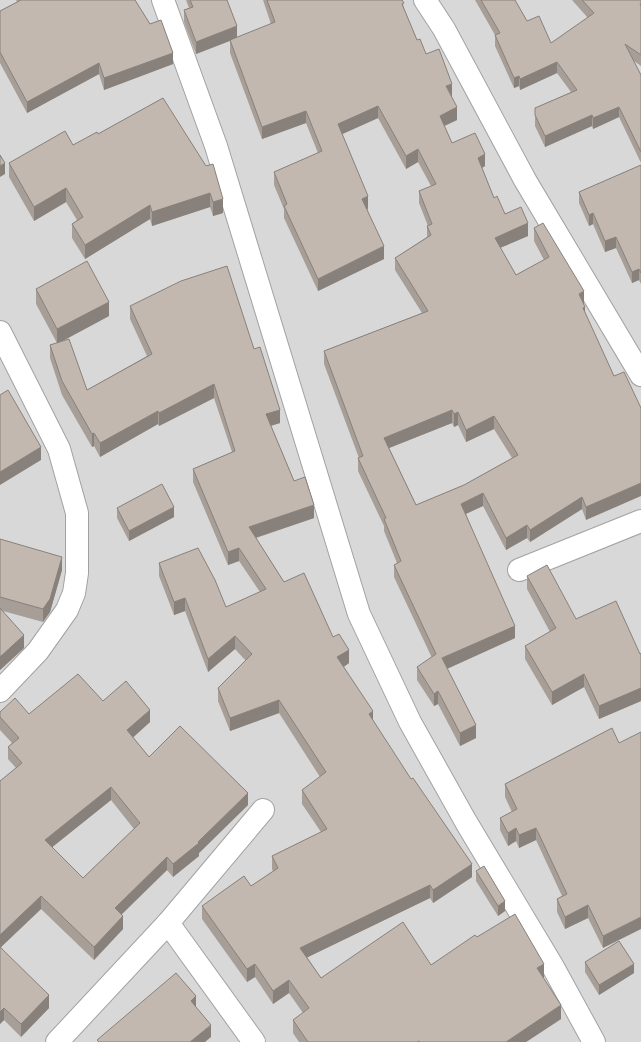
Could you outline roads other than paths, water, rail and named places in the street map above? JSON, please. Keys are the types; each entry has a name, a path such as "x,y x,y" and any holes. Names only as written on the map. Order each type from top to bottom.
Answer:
{"street":[{"path":"163,0 216,146 359,614 410,722 466,822 549,961 594,1042"},
{"path":"425,0 444,29 525,180 641,375"},
{"path":"0,332 59,449 77,512 77,573 74,593 67,610 38,651 0,691"},
{"path":"520,570 641,521"},
{"path":"56,1042 168,923 263,810"},
{"path":"168,923 254,1042"}]}
